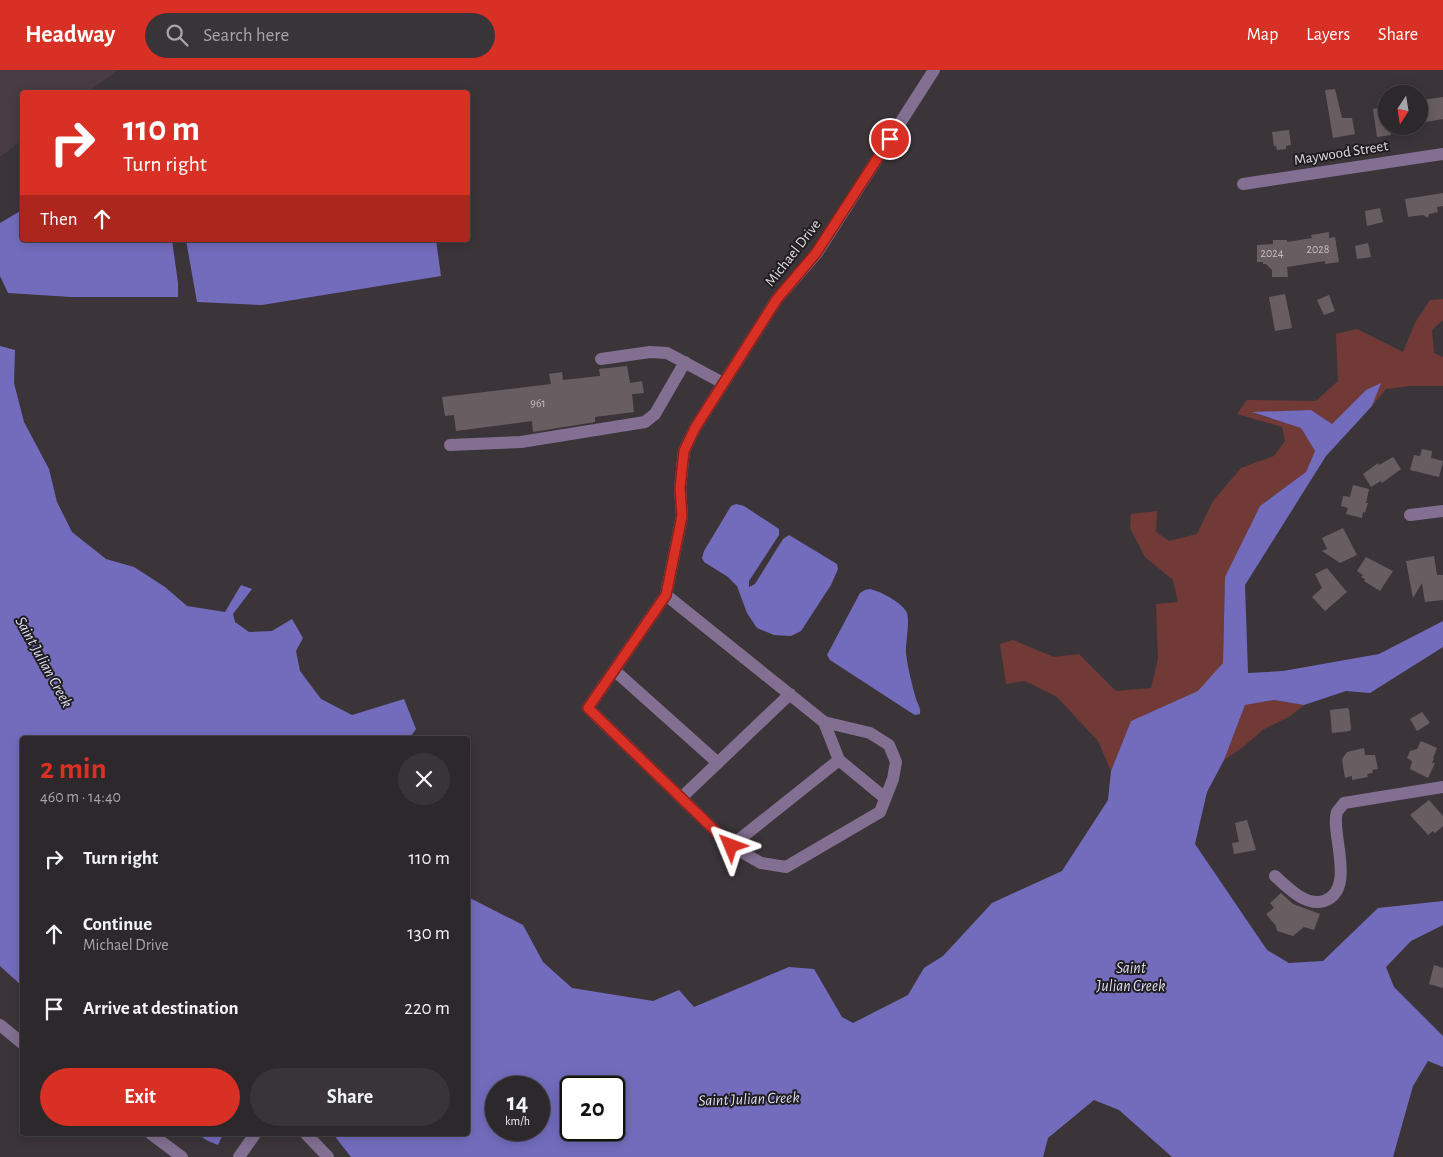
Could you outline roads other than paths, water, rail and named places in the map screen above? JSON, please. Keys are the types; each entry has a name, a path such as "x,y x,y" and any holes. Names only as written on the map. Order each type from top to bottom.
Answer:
{"street":[{"name":"Michael Drive","path":"666,595 682,516 680,488 684,451 695,428 777,299 816,253 934,70"},
{"name":"Maywood Street","path":"1243,184 1443,154"},
{"path":"601,359 650,352 667,353 723,383"},
{"path":"450,444 521,442 645,422 654,414 685,362"},
{"path":"1410,515 1443,511"},
{"path":"666,595 824,722 870,733 889,745 896,762 880,812 786,867 761,863 731,846 588,708 614,670 666,595"},
{"path":"614,670 718,763"},
{"path":"681,798 790,694"},
{"path":"824,722 839,760 885,798"},
{"path":"731,846 839,760"},
{"path":"1275,876 1299,897 1318,903 1329,899 1337,888 1341,868 1336,824 1337,812 1344,803 1443,787"},
{"path":"0,1025 20,1041"},
{"path":"154,1136 182,1157"},
{"path":"239,1157 254,1136"},
{"path":"308,1136 328,1157"}],"water":[{"path":"20,211 20,242 172,242 178,297 71,297 8,293 0,276 0,223"},
{"path":"186,242 436,242 441,276 262,305 197,302"},
{"name":"Saint Julian Creek","path":"0,346 15,350 14,383 24,422 49,469 57,502 72,532 106,559 134,567 165,587 187,606 225,612 241,585 252,589 233,614 235,622 249,632 272,631 292,619 303,638 296,651 300,671 321,699 352,715 404,699 416,729 411,736 20,736 20,984 0,966"},
{"name":"Saint Julian Creek","path":"1381,383 1372,406 1326,456 1245,585 1248,673 1283,671 1379,654 1443,621 1443,647 1370,693 1346,691 1304,705 1274,700 1245,705 1224,760 1207,792 1195,844 1267,950 1289,963 1323,961 1378,908 1443,901 1443,925 1411,941 1386,967 1394,987 1443,1036 1443,1067 1428,1061 1413,1086 1393,1157 1172,1157 1119,1110 1094,1100 1048,1138 1043,1157 351,1157 335,1136 470,1136 470,898 523,925 543,962 572,988 653,1001 679,990 694,1007 789,967 814,969 842,1017 853,1023 908,995 924,968 943,956 992,903 1062,871 1108,800 1111,771 1131,721 1198,691 1223,663 1225,577 1260,506 1306,472 1315,451 1301,428 1252,412 1311,410 1332,424 1366,390"},
{"path":"736,504 744,506 779,529 779,535 749,581 749,587 755,584 783,539 789,535 837,564 838,569 831,585 801,631 791,636 774,635 757,628 747,613 737,586 728,577 704,562 702,558 704,551 731,506"},
{"path":"870,589 890,597 906,611 908,620 906,654 920,714 915,715 910,712 830,660 827,655 860,593"},
{"path":"200,1136 222,1136 218,1145"}]}
